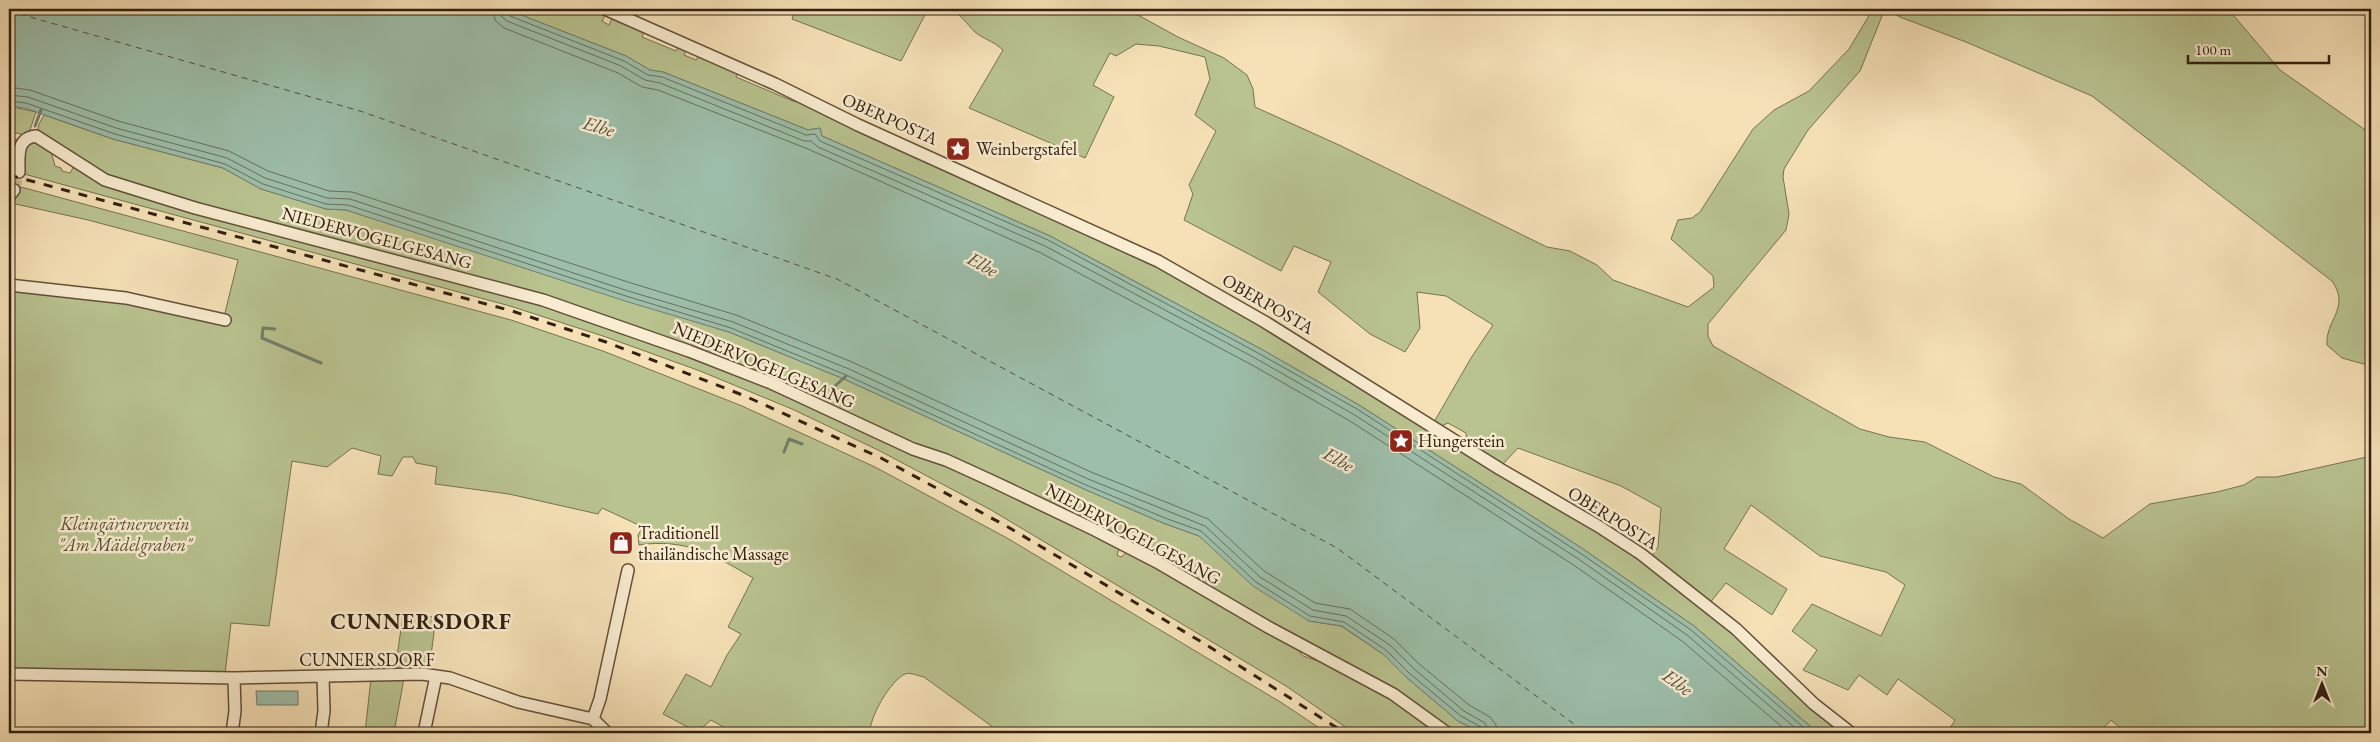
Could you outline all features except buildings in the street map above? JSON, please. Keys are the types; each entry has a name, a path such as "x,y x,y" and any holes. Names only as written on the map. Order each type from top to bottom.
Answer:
{"street":[{"name":"OBERPOSTA","path":"605,9 766,80 858,125 1141,253 1265,322 1500,469 1598,526 1641,554 1736,629 1814,704 1851,733"},
{"name":"NIEDERVOGELGESANG","path":"19,172 19,152 25,139 36,136 105,180 195,208 543,300 689,351 771,383 913,449 984,477 1095,530 1393,694 1447,733"},
{"path":"9,285 126,298 226,320"},
{"path":"607,733 593,719 600,699 628,570"},
{"name":"CUNNERSDORF","path":"9,674 234,678 392,674 436,676 468,683 518,702 593,719"},
{"path":"424,733 436,676"},
{"path":"321,733 324,711 323,677"},
{"path":"232,733 235,711 234,678"}],"green space":[{"path":"506,9 595,9 606,13 602,21 609,25 613,16 645,30 642,37 676,51 679,45 687,48 684,55 696,60 700,54 738,70 736,77 795,102 797,100 1153,263 1263,325 1640,557 1734,631 1845,733 1818,733 1694,626 1583,549 1359,405 1261,349 1050,236 822,136 820,128 808,130 663,72 650,70 626,56"},
{"path":"795,9 928,9 901,61 792,19"},
{"path":"951,9 1127,9 1178,37 1224,58 1247,75 1253,89 1255,107 1339,145 1547,247 1570,251 1597,265 1613,280 1688,307 1714,287 1713,276 1671,239 1678,220 1692,218 1700,212 1753,129 1774,110 1809,91 1849,49 1873,9 1881,9 1882,16 1860,71 1808,130 1784,169 1783,177 1789,214 1786,230 1708,324 1708,336 1713,346 1860,429 1889,437 1925,442 1994,477 2021,484 2069,519 2103,538 2150,504 2217,492 2244,485 2257,477 2277,477 2371,456 2371,733 2126,733 2111,720 2099,733 1947,733 1955,720 1898,679 1887,695 1859,675 1848,690 1803,670 1817,650 1792,631 1812,604 1881,636 1905,585 1886,572 1820,556 1751,505 1724,549 1787,589 1772,615 1726,583 1709,604 1651,557 1658,547 1661,508 1621,486 1518,448 1501,466 1467,444 1466,433 1448,423 1439,427 1434,422 1471,358 1493,325 1446,296 1417,292 1420,328 1405,352 1370,334 1318,292 1331,262 1294,246 1281,271 1184,220 1193,194 1189,185 1216,131 1195,115 1210,79 1205,57 1159,46 1136,44 1116,56 1110,53 1093,85 1114,97 1085,158 969,108 1003,50 975,32"},
{"path":"1885,9 2228,9 2280,70 2371,134 2371,366 2342,358 2327,345 2327,336 2336,314 2339,299 2332,281 2092,96 1966,42 1900,17"},
{"path":"9,106 36,112 29,133 24,135 9,131"},
{"path":"44,115 113,139 223,168 261,189 326,209 346,210 729,332 844,379 1084,489 1163,523 1199,536 1309,621 1341,626 1383,654 1406,677 1458,721 1482,733 1451,733 1212,591 913,446 689,348 196,204 107,176 37,133"},
{"path":"9,137 19,140 16,172 9,170"},
{"path":"38,141 50,148 55,166 61,168 62,171 70,173 74,166 88,174 99,184 579,316 768,386 947,464 1111,542 1119,549 1117,555 1121,557 1126,553 1132,553 1297,649 1303,656 1324,663 1392,698 1440,733 1354,733 1286,686 991,510 878,450 792,409 700,371 606,337 510,306 24,174 22,161 26,144"},
{"name":"Kleingärtnerverein \"Am Mädelgraben\"","path":"21,187 511,320 603,351 742,406 875,467 1007,538 1282,703 1327,733 1001,733 924,677 910,673 899,678 887,692 873,718 870,733 734,733 711,720 697,732 663,714 686,674 711,687 727,655 741,634 728,627 753,578 699,550 671,544 639,545 638,535 643,527 602,508 598,514 509,494 435,484 437,467 416,463 413,457 403,457 392,476 378,474 381,456 352,448 327,467 292,461 269,626 231,623 225,674 9,669 9,287 125,300 223,321 238,260 88,220 11,203"},
{"path":"403,615 436,617 429,671 395,670"},
{"path":"371,678 404,678 394,733 365,733"}],"water":[{"name":"Elbe","path":"9,9 506,9 626,56 650,70 663,72 808,130 820,128 822,136 1050,236 1261,349 1359,405 1583,549 1694,626 1818,733 1482,733 1458,721 1406,677 1383,654 1342,626 1309,621 1253,586 1199,536 1163,523 1084,489 844,379 729,332 625,301 346,210 326,209 261,189 223,168 113,139 25,108 9,106"},
{"path":"256,691 298,691 298,705 257,705"}],"waterway":[{"path":"35,126 41,110"},
{"path":"275,329 263,328 262,338 321,363"},
{"path":"825,403 835,386 846,376"},
{"path":"784,452 789,439 802,444"}],"ferry route":[{"path":"9,11 360,111 837,279 1337,548 1586,733"}],"tunnel":[{"path":"14,190 19,172"}],"railway":[{"path":"9,175 512,311 606,342 745,396 881,458 1008,527 1205,644 1345,733"}],"place":[{"name":"Weinbergstafel","path":"958,149"},
{"name":"Hungerstein","path":"1401,441"},
{"name":"Traditionell thailändische Massage","path":"621,543"}],"district":[{"name":"CUNNERSDORF","path":"421,621"}]}
